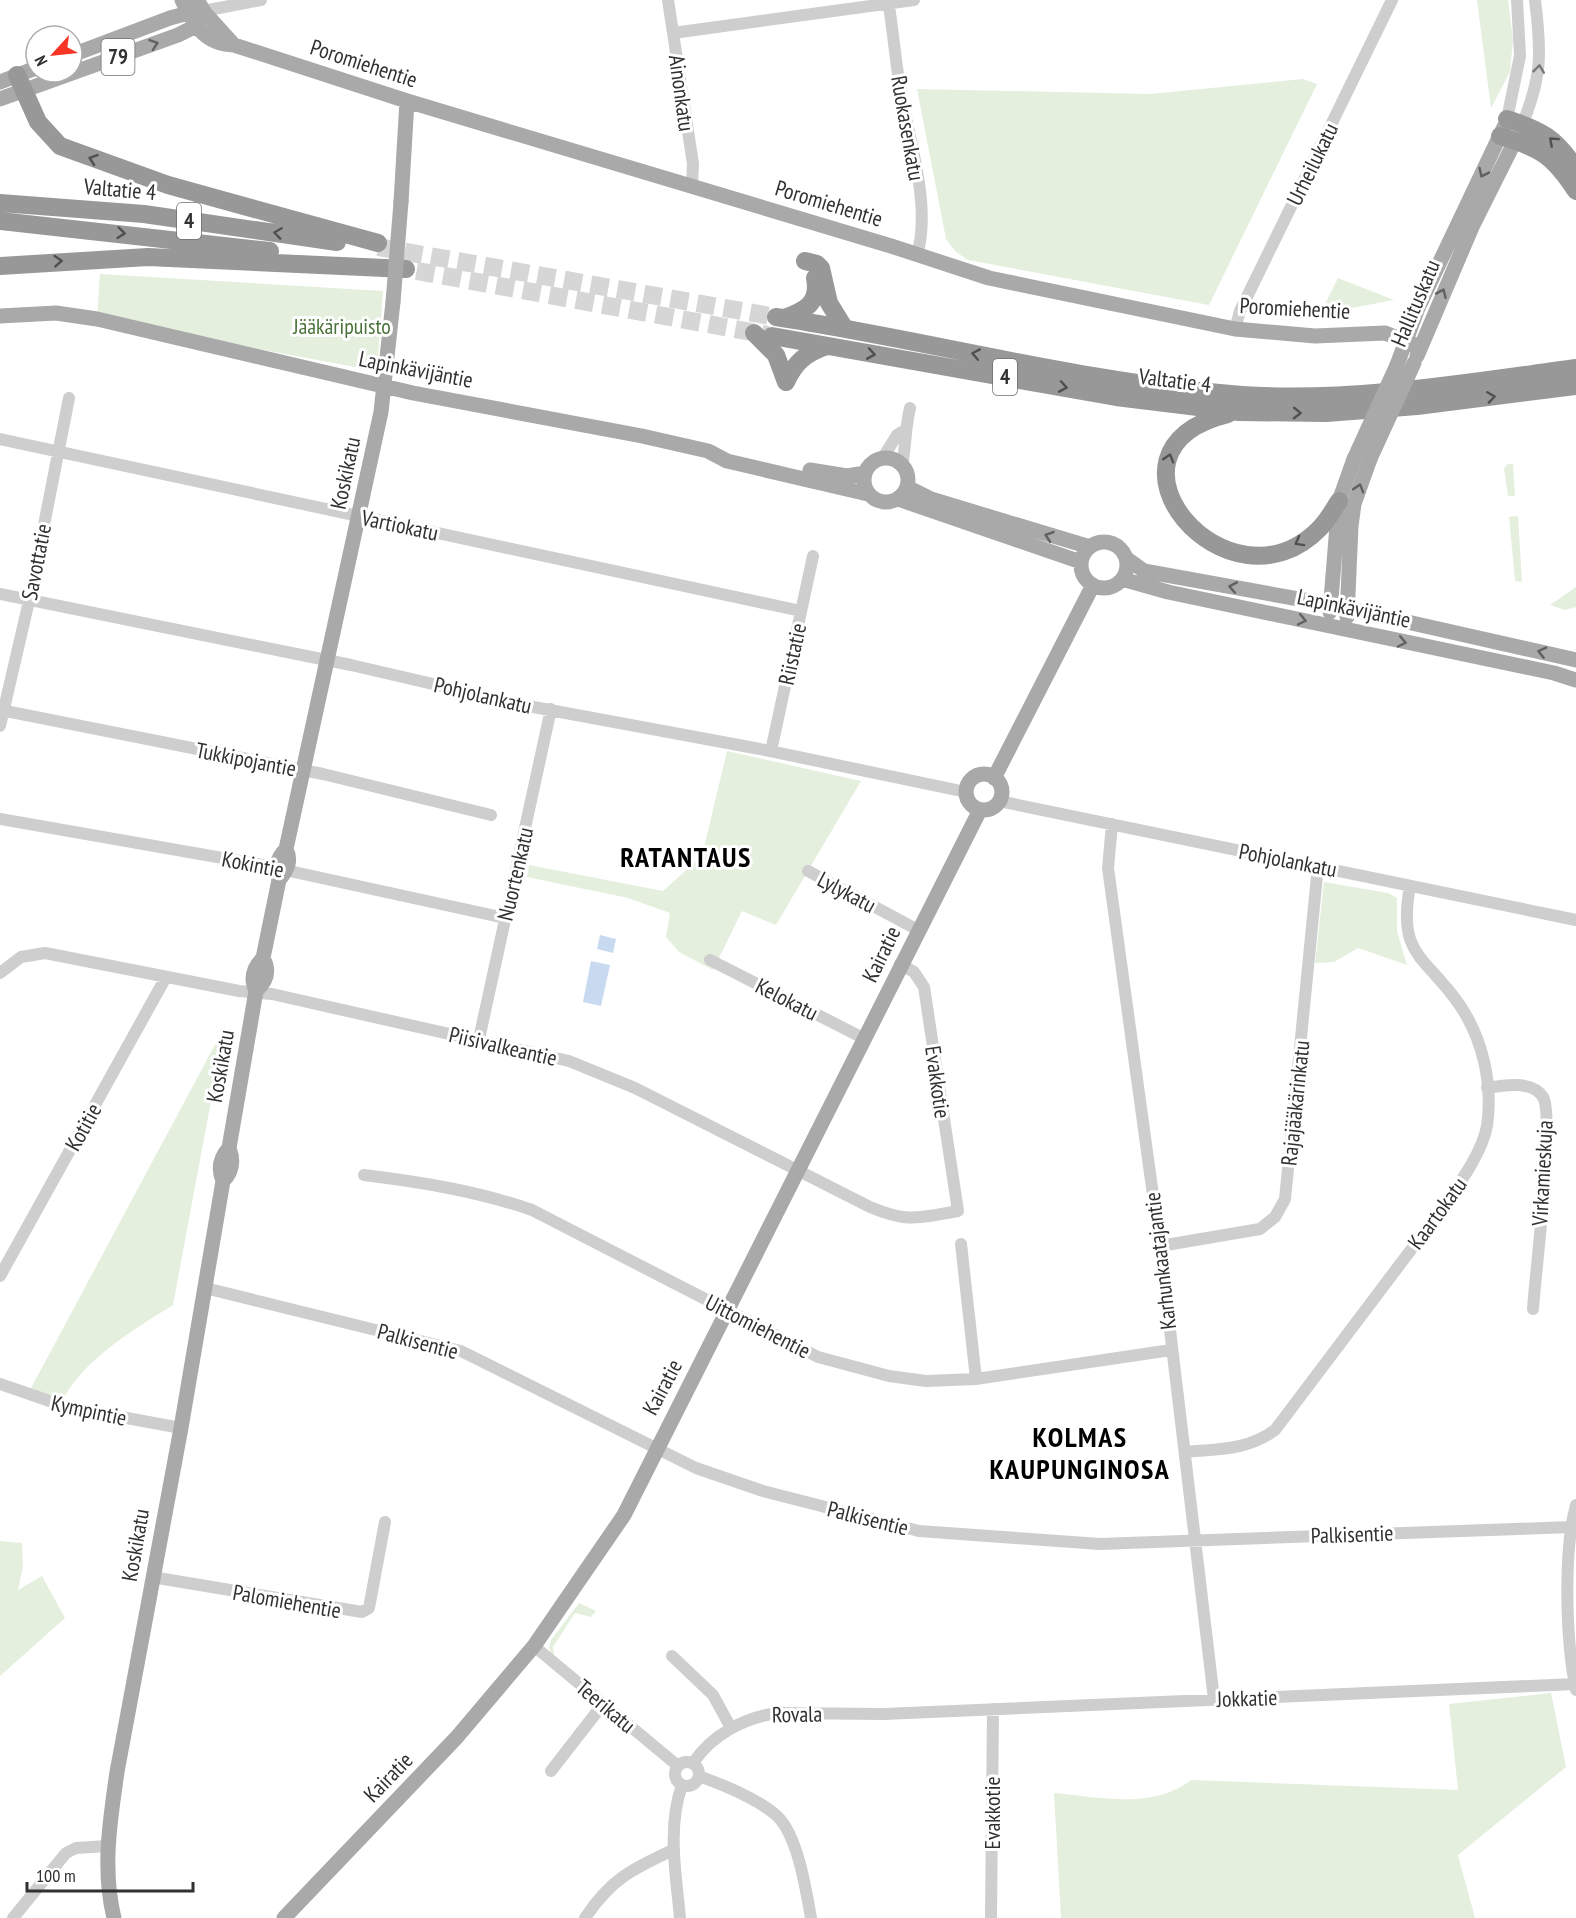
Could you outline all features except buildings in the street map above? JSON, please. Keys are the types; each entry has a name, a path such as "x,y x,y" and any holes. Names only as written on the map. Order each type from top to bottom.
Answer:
{"highway":[{"path":"20,83 47,134 60,146 168,185 378,251"},
{"path":"1511,130 1539,130 1553,139 1576,169"},
{"path":"1511,130 1553,159 1576,191"},
{"name":"Valtatie 4","path":"0,203 144,214 378,251"},
{"name":"Valtatie 4","path":"0,220 378,251"},
{"path":"0,266 148,257 406,269"},
{"name":"Valtatie 4","path":"846,329 829,303 821,268 805,261 815,276 814,299 807,309 779,318 1154,386 1242,394 1366,395 1576,368"},
{"name":"Valtatie 4","path":"827,346 804,356 792,369 786,382 776,355 763,335 827,346 1116,397 1239,412 1326,413 1417,406 1576,386"},
{"path":"1239,412 1205,420 1189,429 1175,443 1169,455 1167,484 1179,514 1194,532 1228,551 1268,554 1300,543 1321,527 1339,501"}],"main road":[{"name":"Poromiehentie","path":"193,10 234,45 407,101 989,278 1235,329 1315,336 1385,333 1413,344"},
{"name":"79","path":"84,51 193,10"},
{"name":"79","path":"0,82 20,83 168,39 193,10"},
{"name":"79","path":"0,99 24,79"},
{"name":"Koskikatu","path":"114,1918 109,1887 107,1846 117,1772 181,1428 223,1181 230,1174 232,1167 233,1158 229,1148 256,991 264,984 268,967 263,958 281,873 290,857 286,849 329,661 384,386 393,302 407,101"},
{"name":"Hallituskatu","path":"1328,625 1332,605 1339,501 1354,459 1397,365 1413,344 1472,227 1511,130"},
{"name":"Lapinkävijäntie","path":"3,316 63,314 97,319 384,386 606,427 708,451 728,451 848,476 865,472"},
{"name":"Hallituskatu","path":"1345,629 1354,504 1370,459 1414,363 1413,344"},
{"name":"Lapinkävijäntie","path":"708,451 727,461 868,494"},
{"path":"902,493 907,477 902,466 892,460 882,459 872,464 865,472 864,483 868,494 884,502 902,493 932,499 1090,547 1103,543 1112,544 1120,549 1126,558 1126,569 1122,579 1108,588 1092,585 1083,576 1081,562 1090,547"},
{"path":"902,493 1081,562"},
{"name":"Lapinkävijäntie","path":"1126,558 1144,571 1332,605 1576,660"},
{"name":"Lapinkävijäntie","path":"1122,579 1554,673 1576,680"},
{"path":"994,778 1092,585"},
{"path":"984,774 994,778 1002,791 999,801 991,808 980,810 970,803 966,792 973,778 984,774"},
{"name":"Kairatie","path":"284,1918 457,1737 534,1646 624,1515 655,1449 728,1310 795,1171 865,1039 900,964 980,810"}],"street":[{"path":"193,10 261,0"},
{"name":"Ainonkatu","path":"668,0 693,165 692,186"},
{"path":"673,33 914,0"},
{"name":"Urheilukatu","path":"1235,329 1242,306 1392,0"},
{"name":"Hallituskatu","path":"1511,130 1520,56 1517,0"},
{"name":"Hallituskatu","path":"1511,130 1535,90 1541,53 1535,0"},
{"name":"Ruokasenkatu","path":"888,2 921,205 923,234 917,255"},
{"name":"Savottatie","path":"0,726 29,601 69,398"},
{"path":"902,466 908,438 905,430 910,408"},
{"path":"882,459 897,435 905,430"},
{"name":"Vartiokatu","path":"0,439 801,611"},
{"name":"Riistatie","path":"771,751 813,556"},
{"name":"Pohjolankatu","path":"0,594 551,709 771,751 966,792"},
{"name":"Nuortenkatu","path":"479,1040 551,709"},
{"name":"Tukkipojantie","path":"2,710 303,770 491,815"},
{"name":"Pohjolankatu","path":"999,801 1576,920"},
{"name":"Kokintie","path":"0,819 505,918"},
{"name":"Karhunkaatajantie","path":"1112,824 1108,868 1160,1246 1214,1699"},
{"name":"Rajajääkärinkatu","path":"1160,1246 1260,1229 1275,1217 1285,1199 1318,867"},
{"name":"Lylykatu","path":"808,871 918,930"},
{"name":"Kaartokatu","path":"1185,1452 1243,1447 1262,1440 1275,1430 1444,1206 1467,1172 1486,1127 1487,1088 1484,1056 1472,1025 1460,1005 1422,962 1410,942 1406,922 1410,886"},
{"name":"Piisivalkeantie","path":"0,973 21,957 45,953 239,992 256,991 569,1061 610,1077 795,1171 900,1219 958,1211"},
{"name":"Kelokatu","path":"710,960 865,1039"},
{"name":"Evakkotie","path":"900,964 914,972 924,987 958,1211"},
{"name":"Kotitie","path":"0,1276 166,977"},
{"name":"Virkamieskuja","path":"1487,1088 1517,1085 1532,1088 1543,1098 1546,1114 1544,1195 1533,1309"},
{"name":"Uittomiehentie","path":"364,1174 446,1186 532,1210 818,1357 851,1367 926,1382 976,1379 1171,1350"},
{"path":"961,1244 976,1379"},
{"name":"Palkisentie","path":"205,1288 461,1351 696,1468 763,1491 919,1531 1100,1544 1571,1527"},
{"name":"Kympintie","path":"0,1384 67,1407 181,1428"},
{"path":"1575,1687 1570,1616 1571,1527 1576,1505"},
{"name":"Palomiehentie","path":"152,1577 362,1612 369,1608 385,1522"},
{"name":"Teerikatu","path":"534,1646 678,1766"},
{"path":"672,1656 713,1695 731,1728"},
{"name":"Jokkatie","path":"919,1712 1575,1687"},
{"path":"551,1771 603,1704"},
{"name":"Evakkotie","path":"991,1918 993,1709"},
{"name":"Rovala","path":"693,1763 699,1754 731,1728 760,1715 919,1712"},
{"path":"683,1762 693,1763 698,1768 699,1776 693,1784 682,1785 676,1777 678,1766 683,1762"},
{"path":"699,1776 741,1794 778,1817 796,1851 811,1918"},
{"path":"680,1918 673,1850 675,1815 682,1785"},
{"path":"13,1918 66,1853 76,1848 107,1846"},
{"path":"585,1918 595,1901 628,1871 673,1850"}],"green space":[{"path":"1477,0 1508,0 1513,40 1510,72 1491,108"},
{"path":"1303,79 1317,84 1209,305 968,260 956,252 946,239 917,89 1150,94"},
{"name":"Jääkäripuisto","path":"100,274 383,291 377,371 97,319"},
{"path":"1338,278 1394,300 1320,314"},
{"path":"1508,464 1513,464 1515,496 1508,496 1504,468"},
{"path":"1517,516 1522,582 1515,581 1509,517"},
{"path":"1576,587 1576,607 1565,610 1550,605"},
{"path":"727,751 861,781 776,925 742,911 713,970 679,952 666,937 670,913 628,898 527,877 529,865 663,891 702,856"},
{"path":"1324,882 1388,893 1397,898 1397,931 1407,965 1358,948 1334,962 1315,963"},
{"path":"225,1026 173,1305 112,1346 84,1370 64,1398 30,1390"},
{"path":"0,1541 22,1543 23,1566 18,1590 42,1576 65,1618 0,1676"},
{"path":"579,1603 596,1611 591,1617 575,1613 553,1647 552,1655 549,1648 551,1640"},
{"path":"1551,1693 1566,1767 1458,1855 1475,1918 1061,1918 1054,1793 1107,1799 1143,1798 1176,1789 1191,1780 1458,1790 1449,1704"}],"water":[{"path":"600,935 616,939 613,953 597,949"},
{"path":"591,961 610,965 601,1006 583,1002"}],"tunnel":[{"path":"378,247 776,317"},
{"path":"390,266 768,335"}],"district":[{"name":"RATANTAUS","path":"686,857"},
{"name":"KOLMAS KAUPUNGINOSA","path":"1080,1453"}]}
